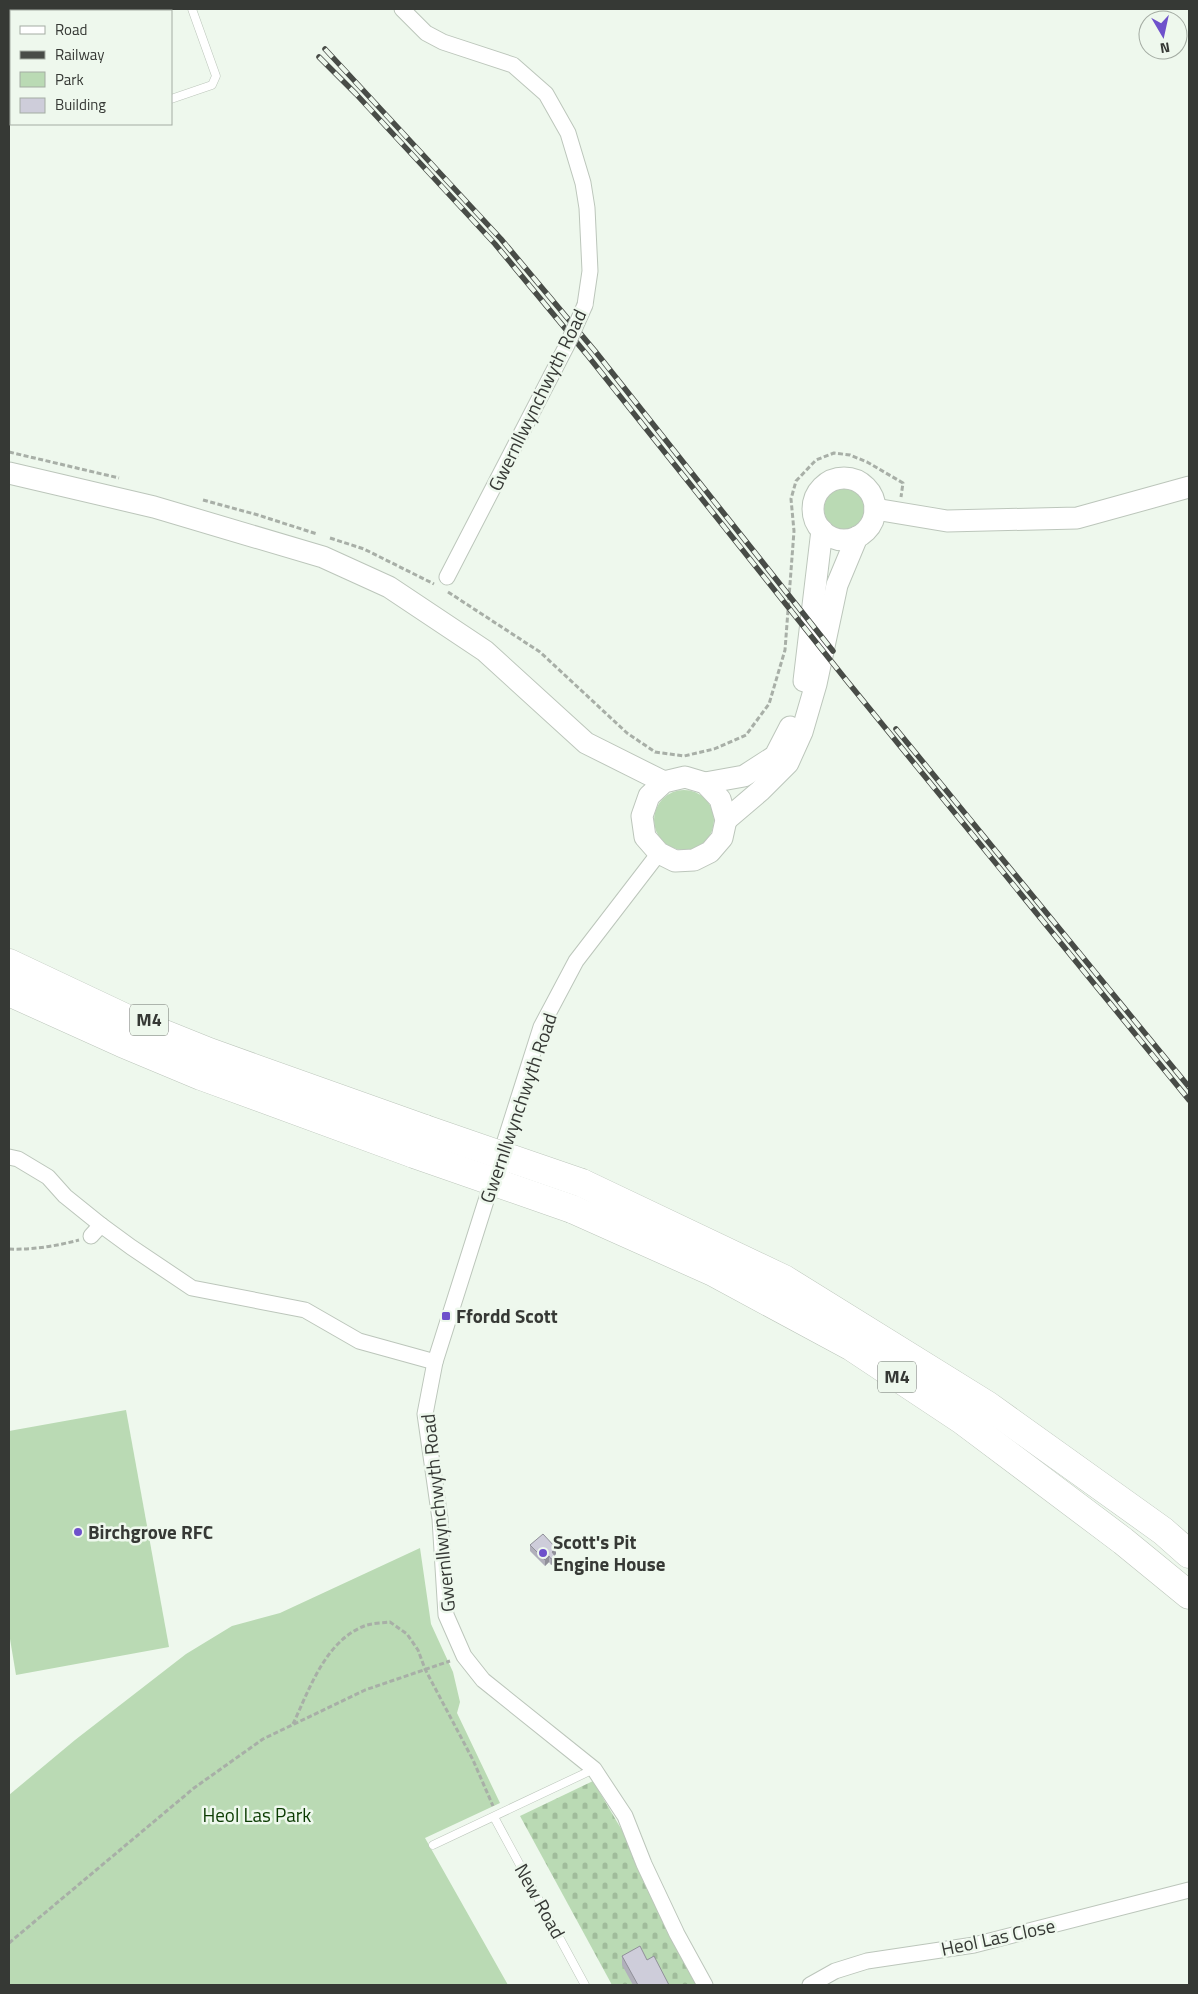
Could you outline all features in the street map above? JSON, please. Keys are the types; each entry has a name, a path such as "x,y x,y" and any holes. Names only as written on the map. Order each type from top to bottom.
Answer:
{"highway":[{"name":"M4","path":"9,944 135,1014 296,1083"},
{"name":"M4","path":"9,963 132,1021 209,1052 582,1183 784,1279 861,1325 987,1405 1163,1531 1189,1554"},
{"name":"M4","path":"9,992 122,1044 200,1076 572,1209 713,1272 852,1347 962,1420 1123,1541 1189,1595"}],"main road":[{"path":"9,473 154,507 323,557 389,587 486,651 586,744 664,782"},
{"path":"843,478 862,484 869,490 874,499 875,509 874,519 869,528 857,537 840,540 830,537 822,530 816,522 813,511 818,493 825,485 833,480 843,478"},
{"path":"875,509 948,521 1077,518 1189,487"},
{"path":"705,783 720,799 726,820 722,838 710,852 694,860 676,861 659,853 645,837 642,816 648,796 664,782 685,777 705,783 744,776 775,756 789,732 804,682 822,530"},
{"path":"726,820 760,792 788,764 802,732 816,684 837,585 857,537"}],"street":[{"name":"Gwernllwynchwyth Road","path":"402,9 426,34 443,42 513,65 546,94 568,133 583,183 586,208 590,270 585,305 567,345 447,577"},
{"name":"Gwernllwynchwyth Road","path":"659,853 576,961 541,1027 434,1362 425,1414 440,1519 446,1615 464,1656 482,1680 594,1769 625,1816 644,1864 673,1925 705,1985"},
{"path":"9,1157 18,1159 48,1177 96,1230 131,1247 192,1288 305,1310 359,1340 434,1362"},
{"name":"Heol Las Close","path":"810,1985 835,1971 867,1960 974,1945 1189,1890"}],"lane":[{"path":"172,99 212,85 216,76 192,9"},
{"path":"433,1846 594,1769"},
{"name":"New Road","path":"495,1816 586,1985"}],"path":[{"path":"9,1249 29,1250 63,1244 96,1230"},
{"path":"293,1724 316,1677 331,1652 346,1636 368,1625 390,1622 407,1634 418,1650 425,1669 473,1760 495,1816"},
{"path":"9,1943 194,1788 263,1739 365,1690 464,1656"}],"green space":[{"path":"845,488 860,494 866,509 860,524 845,530 830,524 824,509 830,494"},
{"path":"684,790 701,795 709,803 714,820 709,837 701,845 684,850 667,845 659,837 654,820 659,803 667,795"},
{"name":"Birchgrove RFC","path":"126,1410 169,1647 16,1675 9,1633 9,1431"},
{"name":"Heol Las Park","path":"420,1548 431,1624 453,1672 460,1702 457,1713 500,1803 425,1838 508,1985 9,1985 9,1795 75,1740 186,1654 232,1626 280,1613"},
{"path":"593,1781 633,1849 699,1985 612,1985 520,1816"}],"building":[{"name":"Scott's Pit Engine House","path":"543,1534 556,1548 552,1552 555,1556 551,1559 549,1556 545,1560 530,1545"},
{"path":"640,1946 647,1960 654,1956 669,1985 638,1985 622,1956"}],"railway":[{"path":"325,49 501,239 595,351 833,651"},
{"path":"319,57 356,94 495,244 588,356 847,681 1189,1100"},
{"path":"896,729 1189,1087"}],"place":[{"name":"Ffordd Scott","path":"446,1316"},
{"name":"Birchgrove RFC","path":"78,1532"},
{"name":"Scott's Pit Engine House","path":"543,1553"}]}
